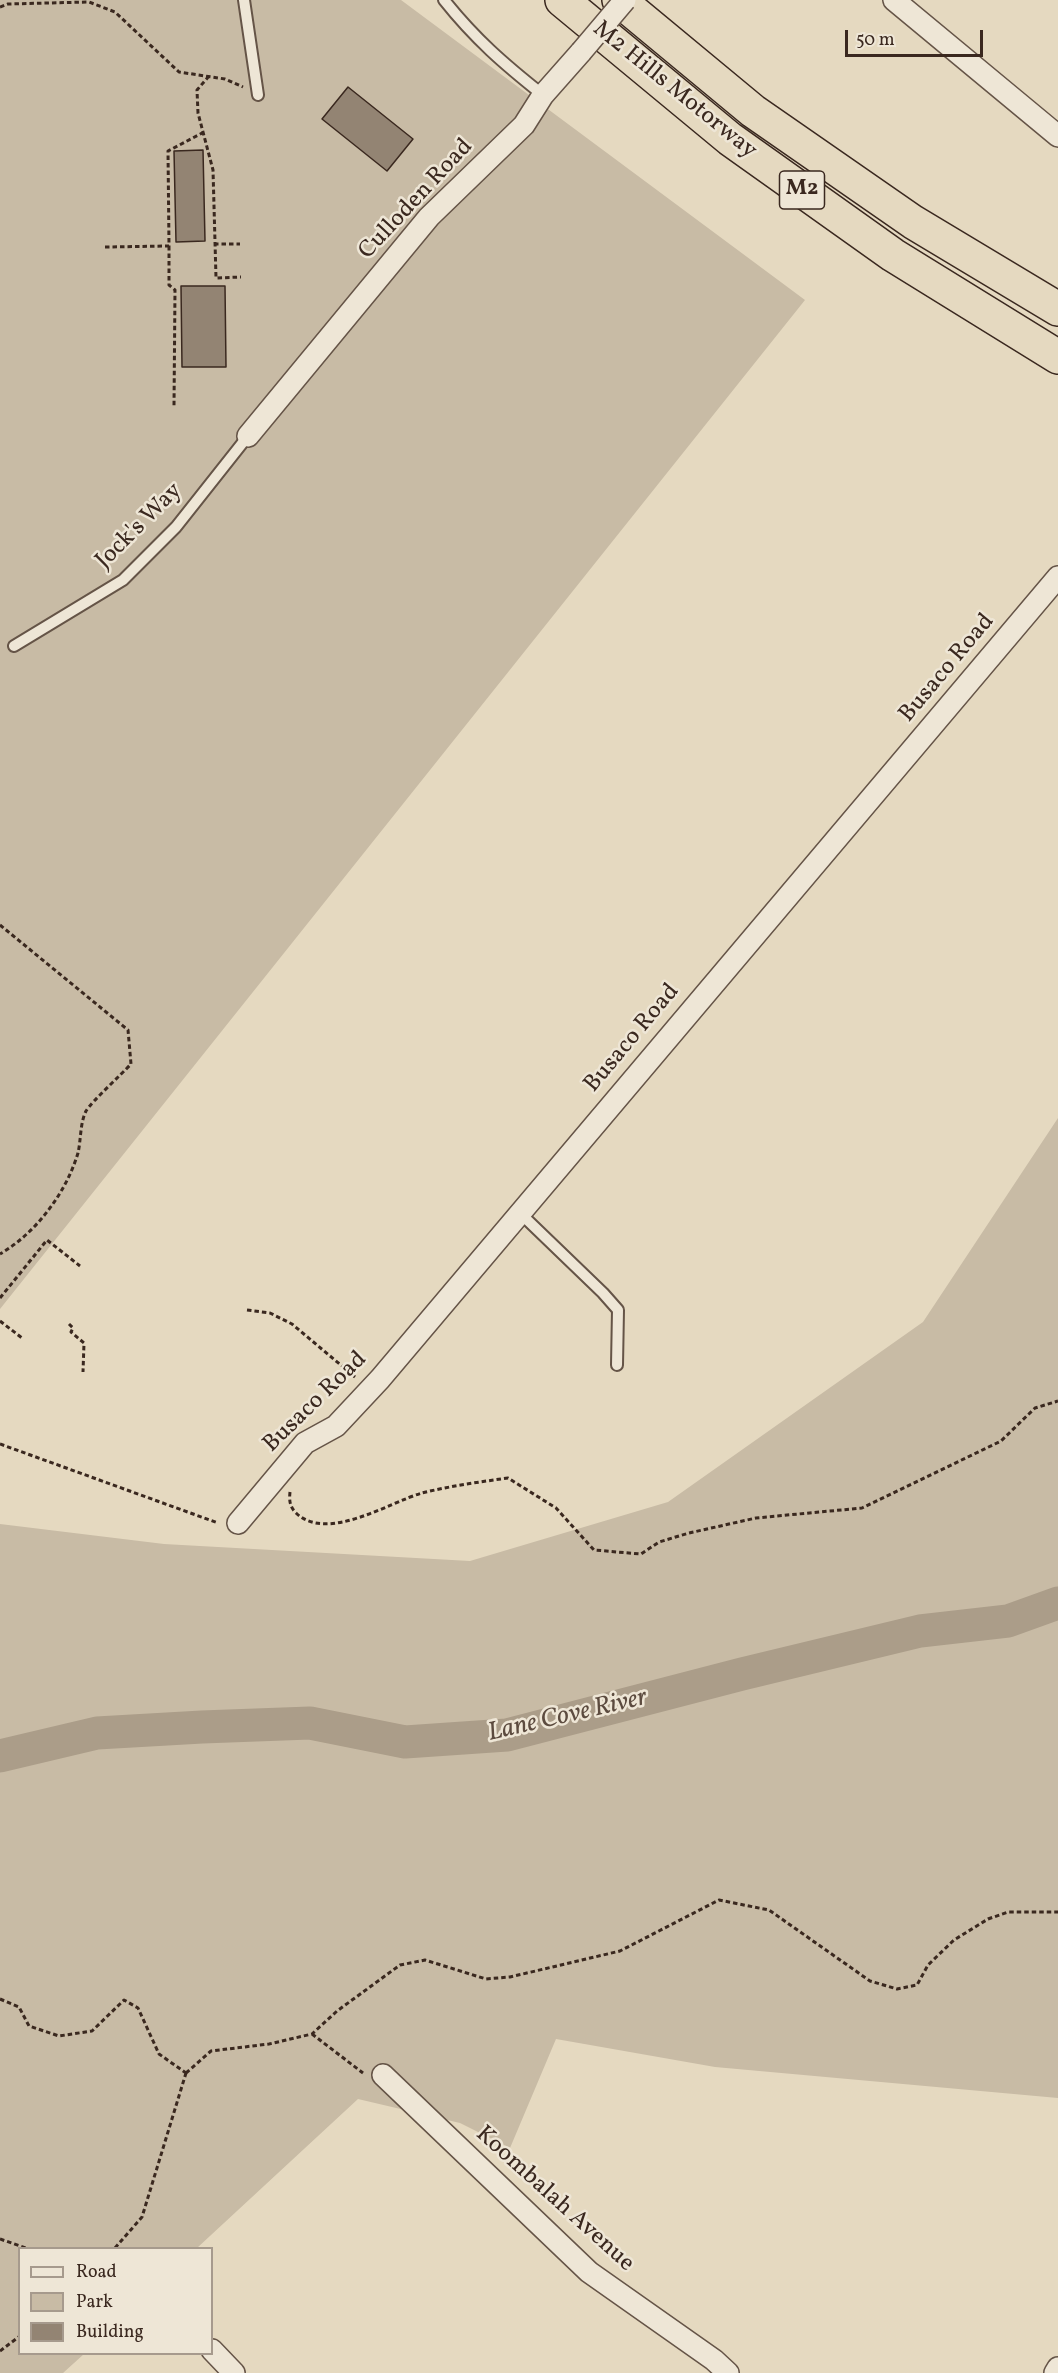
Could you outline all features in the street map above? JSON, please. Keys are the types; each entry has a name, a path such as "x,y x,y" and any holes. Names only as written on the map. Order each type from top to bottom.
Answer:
{"highway":[{"name":"M2 Hills Motorway","path":"561,0 730,139 893,255 1058,357"},
{"name":"M2 Hills Motorway","path":"619,0 753,111 913,222 1058,309"}],"street":[{"name":"Culloden Road","path":"248,436 429,217 524,125 543,95 625,0"},
{"path":"894,0 1058,136"},
{"name":"Busaco Road","path":"238,1523 305,1443 336,1426 380,1379 1058,577"},
{"name":"Koombalah Avenue","path":"383,2075 588,2272 714,2360 728,2373"},
{"path":"213,2351 234,2373"},
{"path":"1055,2373 1058,2368"}],"lane":[{"path":"244,0 258,94"},
{"path":"444,0 467,29 495,57 543,95"},
{"name":"Jock's Way","path":"14,646 123,580 176,527 248,436"},
{"path":"520,1213 618,1310 616,1365"}],"path":[{"path":"0,7 8,4 89,2 116,12 179,72 225,79 258,94"},
{"path":"209,76 197,90 198,113 213,170 216,278 241,277"},
{"path":"174,405 175,290 169,285 168,151 204,132"},
{"path":"214,244 240,244"},
{"path":"105,247 169,246"},
{"path":"0,925 128,1030 131,1064 86,1112 78,1152 67,1180 43,1216 16,1244 0,1254"},
{"path":"0,1298 47,1240 80,1266"},
{"path":"247,1310 270,1313 292,1324 360,1381"},
{"path":"0,1321 22,1338"},
{"path":"69,1324 73,1328 72,1332 84,1343 83,1372"},
{"path":"291,1485 289,1498 291,1508 310,1522 325,1524 351,1520 378,1512 404,1498 441,1488 508,1478 556,1508 594,1550 641,1554 659,1542 756,1518 862,1508 1001,1441 1035,1408 1058,1401"},
{"path":"0,1444 228,1527 238,1523"},
{"path":"116,2247 142,2217 186,2073 211,2052 269,2044 312,2034 337,2011 400,1965 425,1960 486,1979 510,1977 620,1951 719,1900 769,1910 870,1981 897,1989 917,1985 928,1965 954,1940 988,1919 1008,1912 1058,1912"},
{"path":"0,1999 19,2007 29,2026 59,2036 92,2031 124,2000 138,2008 159,2054 186,2073"},
{"path":"312,2034 361,2072 383,2075"},
{"path":"0,2239 23,2247"},
{"path":"0,2351 18,2338"}],"green space":[{"path":"0,0 401,0 805,300 0,1309"},
{"path":"1058,1118 1058,2098 715,2067 556,2039 510,2148 460,2123 358,2099 198,2247 18,2247 18,2355 83,2355 63,2373 0,2373 0,1524 164,1544 470,1561 668,1502 923,1322"}],"building":[{"path":"348,87 413,139 387,171 322,119"},
{"path":"203,150 205,241 176,242 174,151"},
{"path":"181,286 225,286 226,367 182,367"}],"waterway":[{"name":"Lane Cove River","path":"0,1756 97,1733 202,1727 310,1723 405,1742 507,1735 920,1631 1008,1621 1058,1603"}]}
